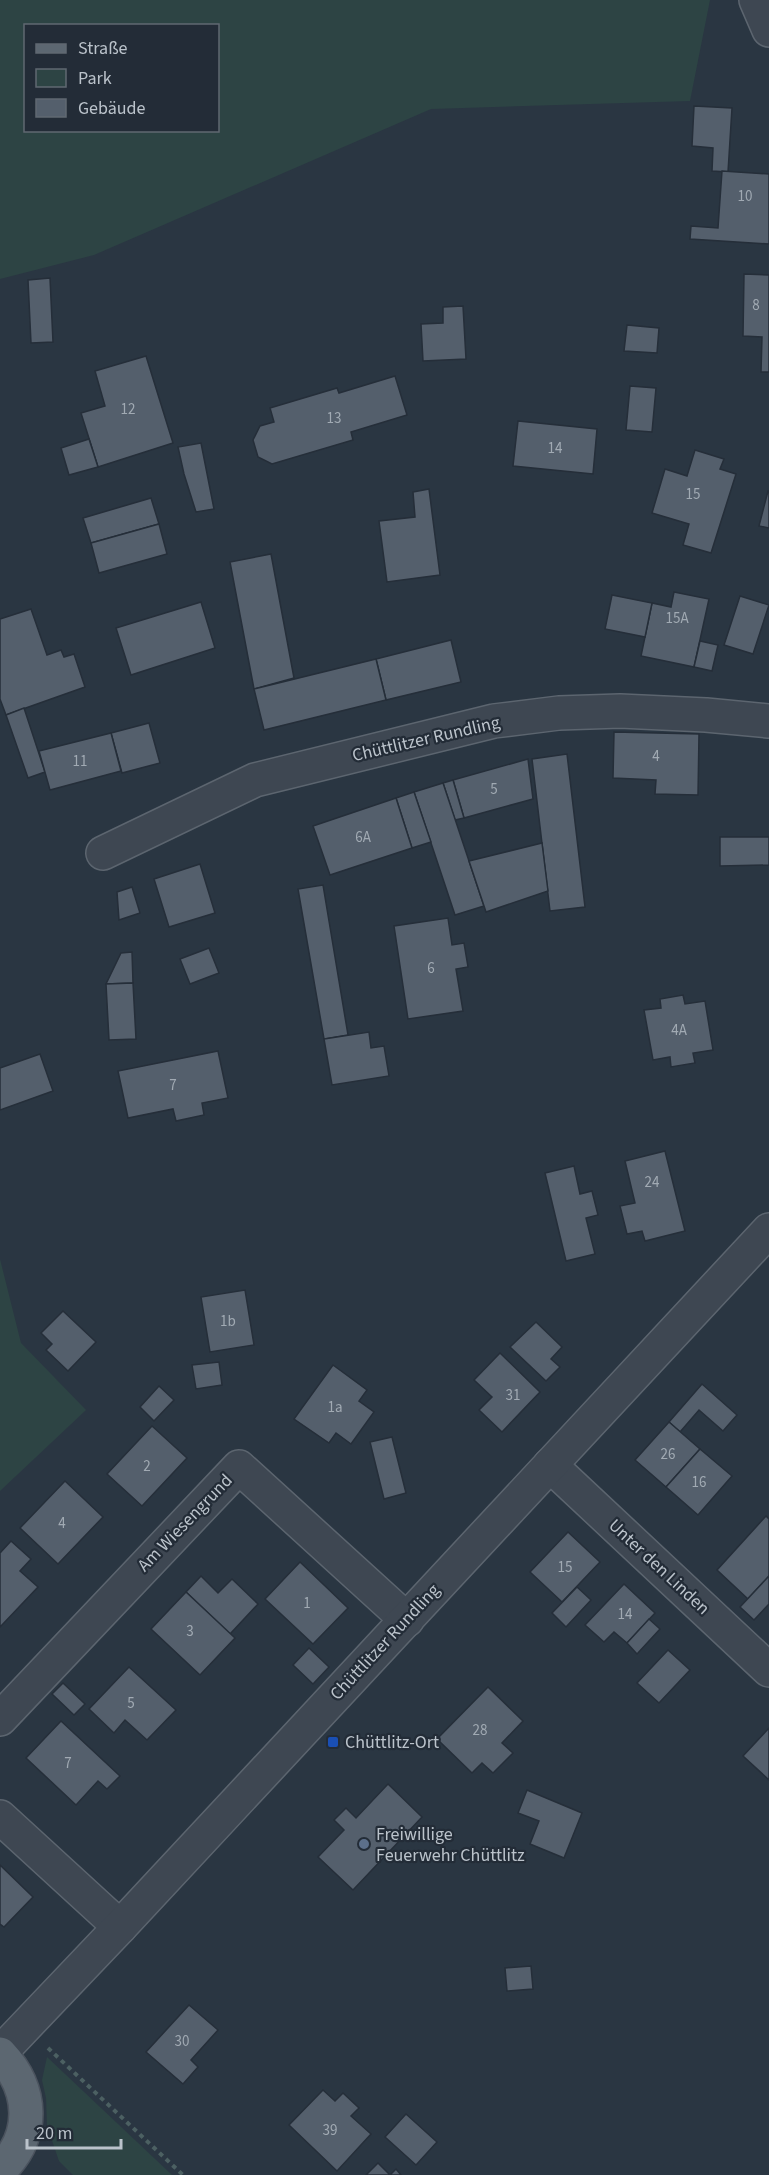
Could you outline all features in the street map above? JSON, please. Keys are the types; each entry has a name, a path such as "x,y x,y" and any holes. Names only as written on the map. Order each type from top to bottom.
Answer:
{"main road":[{"path":"0,2054 11,2066 21,2084 26,2104 26,2124 12,2169"}],"street":[{"name":"Chüttlitzer Rundling","path":"102,854 255,780 494,721 559,713 620,711 769,721"},
{"name":"Chüttlitzer Rundling","path":"0,2054 769,1230"},
{"name":"Unter den Linden","path":"550,1465 769,1670"},
{"name":"Am Wiesengrund","path":"0,1719 239,1467 407,1620"},
{"path":"0,1817 120,1927"}],"path":[{"path":"27,2025 56,2057 183,2175"}],"green space":[{"path":"0,0 710,0 690,101 431,109 94,255 0,279"},
{"path":"0,1259 21,1343 86,1410 0,1491"},
{"path":"47,2057 172,2175 73,2175 59,2161 47,2126 46,2098 42,2080"}],"building":[{"path":"694,106 732,108 728,172 712,171 713,148 692,146"},
{"path":"722,171 769,174 769,244 690,239 691,226 718,228"},
{"path":"744,274 769,275 769,372 761,372 762,337 743,336"},
{"path":"50,278 53,342 31,343 28,280"},
{"path":"463,306 466,359 423,361 421,324 443,323 443,307"},
{"path":"627,325 659,328 657,353 624,351"},
{"path":"146,356 173,443 98,467 81,413 105,406 95,371"},
{"path":"395,376 407,415 351,432 353,440 272,464 258,457 253,440 260,426 274,422 270,408 337,388 339,393"},
{"path":"630,386 656,388 652,432 626,430"},
{"path":"518,421 597,429 593,474 513,466"},
{"path":"89,439 98,467 69,475 61,448"},
{"path":"201,443 214,509 196,512 178,447"},
{"path":"695,450 724,459 720,469 736,474 711,553 683,545 689,524 652,513 665,469 687,476"},
{"path":"429,489 440,575 387,582 379,521 415,517 413,492"},
{"path":"769,491 769,528 759,526"},
{"path":"151,498 159,524 91,543 83,518"},
{"path":"159,524 167,554 99,573 91,543"},
{"path":"271,554 294,678 254,689 230,562"},
{"path":"674,592 709,599 694,667 641,656 652,603 671,607"},
{"path":"612,595 652,603 645,637 605,629"},
{"path":"740,596 769,605 753,654 724,645"},
{"path":"201,602 215,648 131,675 116,628"},
{"path":"31,609 47,655 61,650 64,657 74,654 85,687 6,715 0,699 0,619"},
{"path":"451,640 461,682 386,700 376,659"},
{"path":"700,641 718,645 712,671 694,667"},
{"path":"376,659 386,700 264,730 254,689"},
{"path":"24,708 45,772 28,778 6,715"},
{"path":"149,723 160,763 122,773 111,733"},
{"path":"614,732 699,734 698,795 655,794 656,780 613,778"},
{"path":"111,733 121,771 50,790 39,751"},
{"path":"567,754 585,907 550,911 532,759"},
{"path":"528,759 533,799 464,818 453,780"},
{"path":"453,780 464,818 455,820 443,783"},
{"path":"443,783 484,906 455,915 414,792"},
{"path":"414,792 431,842 412,848 396,798"},
{"path":"396,798 412,848 330,875 313,826"},
{"path":"720,837 769,837 769,865 720,866"},
{"path":"542,843 548,891 486,912 469,861"},
{"path":"200,864 215,913 169,927 154,879"},
{"path":"323,885 348,1035 324,1039 298,889"},
{"path":"132,887 140,913 119,920 117,892"},
{"path":"448,918 452,945 464,943 468,967 456,969 463,1011 408,1019 394,926"},
{"path":"209,948 219,973 190,984 180,959"},
{"path":"132,952 133,983 106,984 121,953"},
{"path":"133,983 136,1039 109,1040 106,984"},
{"path":"683,995 685,1004 705,1001 713,1050 693,1053 695,1063 671,1067 670,1057 653,1060 644,1010 661,1008 660,999"},
{"path":"369,1032 371,1048 384,1046 389,1076 332,1085 324,1039"},
{"path":"218,1051 228,1098 202,1103 204,1115 176,1121 173,1109 128,1118 118,1071"},
{"path":"40,1054 53,1091 0,1110 0,1068"},
{"path":"665,1151 685,1231 645,1241 642,1231 627,1234 620,1206 635,1203 625,1161"},
{"path":"574,1166 580,1194 592,1191 598,1215 586,1218 595,1254 566,1261 545,1173"},
{"path":"245,1290 254,1345 210,1352 201,1297"},
{"path":"63,1311 96,1342 68,1371 46,1350 52,1344 41,1333"},
{"path":"536,1322 562,1347 551,1359 560,1367 546,1381 510,1347"},
{"path":"500,1353 540,1392 502,1432 479,1410 492,1397 474,1380"},
{"path":"219,1362 222,1385 196,1389 192,1365"},
{"path":"333,1365 367,1390 359,1401 374,1412 351,1444 336,1433 329,1443 294,1419"},
{"path":"702,1384 737,1415 723,1431 699,1410 680,1432 669,1422"},
{"path":"159,1386 174,1400 154,1421 140,1407"},
{"path":"669,1422 700,1449 666,1487 635,1460"},
{"path":"152,1426 187,1458 142,1506 107,1474"},
{"path":"392,1437 406,1493 384,1499 370,1442"},
{"path":"700,1449 732,1476 698,1515 666,1487"},
{"path":"65,1481 103,1517 58,1564 20,1528"},
{"path":"766,1516 769,1519 769,1576 748,1599 717,1570"},
{"path":"568,1532 600,1562 562,1602 530,1572"},
{"path":"11,1541 31,1559 20,1571 38,1587 0,1627 0,1553"},
{"path":"300,1562 348,1608 313,1644 265,1599"},
{"path":"201,1576 218,1593 232,1579 258,1604 230,1634 186,1592"},
{"path":"769,1576 769,1604 754,1620 740,1607"},
{"path":"624,1584 655,1613 627,1643 614,1632 604,1642 585,1625"},
{"path":"577,1587 591,1600 566,1627 552,1613"},
{"path":"186,1592 235,1638 200,1675 151,1629"},
{"path":"649,1619 660,1629 637,1654 627,1643"},
{"path":"309,1648 329,1667 313,1684 293,1665"},
{"path":"668,1650 690,1670 659,1703 637,1683"},
{"path":"129,1667 176,1710 147,1740 125,1720 114,1733 89,1709"},
{"path":"63,1683 85,1704 74,1715 52,1694"},
{"path":"488,1687 523,1721 502,1743 513,1753 493,1773 482,1763 472,1773 437,1739"},
{"path":"61,1721 120,1776 107,1789 98,1781 76,1805 26,1758"},
{"path":"769,1728 769,1780 743,1756"},
{"name":"Freiwillige Feuerwehr Chüttlitz","path":"388,1784 422,1817 353,1890 318,1857 344,1830 334,1820 346,1808 356,1818"},
{"path":"527,1790 582,1813 564,1858 530,1844 539,1821 518,1813"},
{"path":"0,1865 33,1897 4,1927 0,1924"},
{"path":"531,1966 533,1989 507,1991 505,1968"},
{"path":"189,2005 218,2030 191,2060 198,2067 183,2084 146,2052"},
{"path":"323,2090 335,2101 343,2093 359,2108 351,2116 371,2134 337,2171 289,2125"},
{"path":"406,2114 437,2142 416,2165 385,2137"},
{"path":"378,2163 390,2175 366,2175"},
{"path":"396,2169 401,2175 390,2175"}],"place":[{"name":"Chüttlitz-Ort","path":"333,1742"},
{"name":"Freiwillige Feuerwehr Chüttlitz","path":"364,1844"}]}
